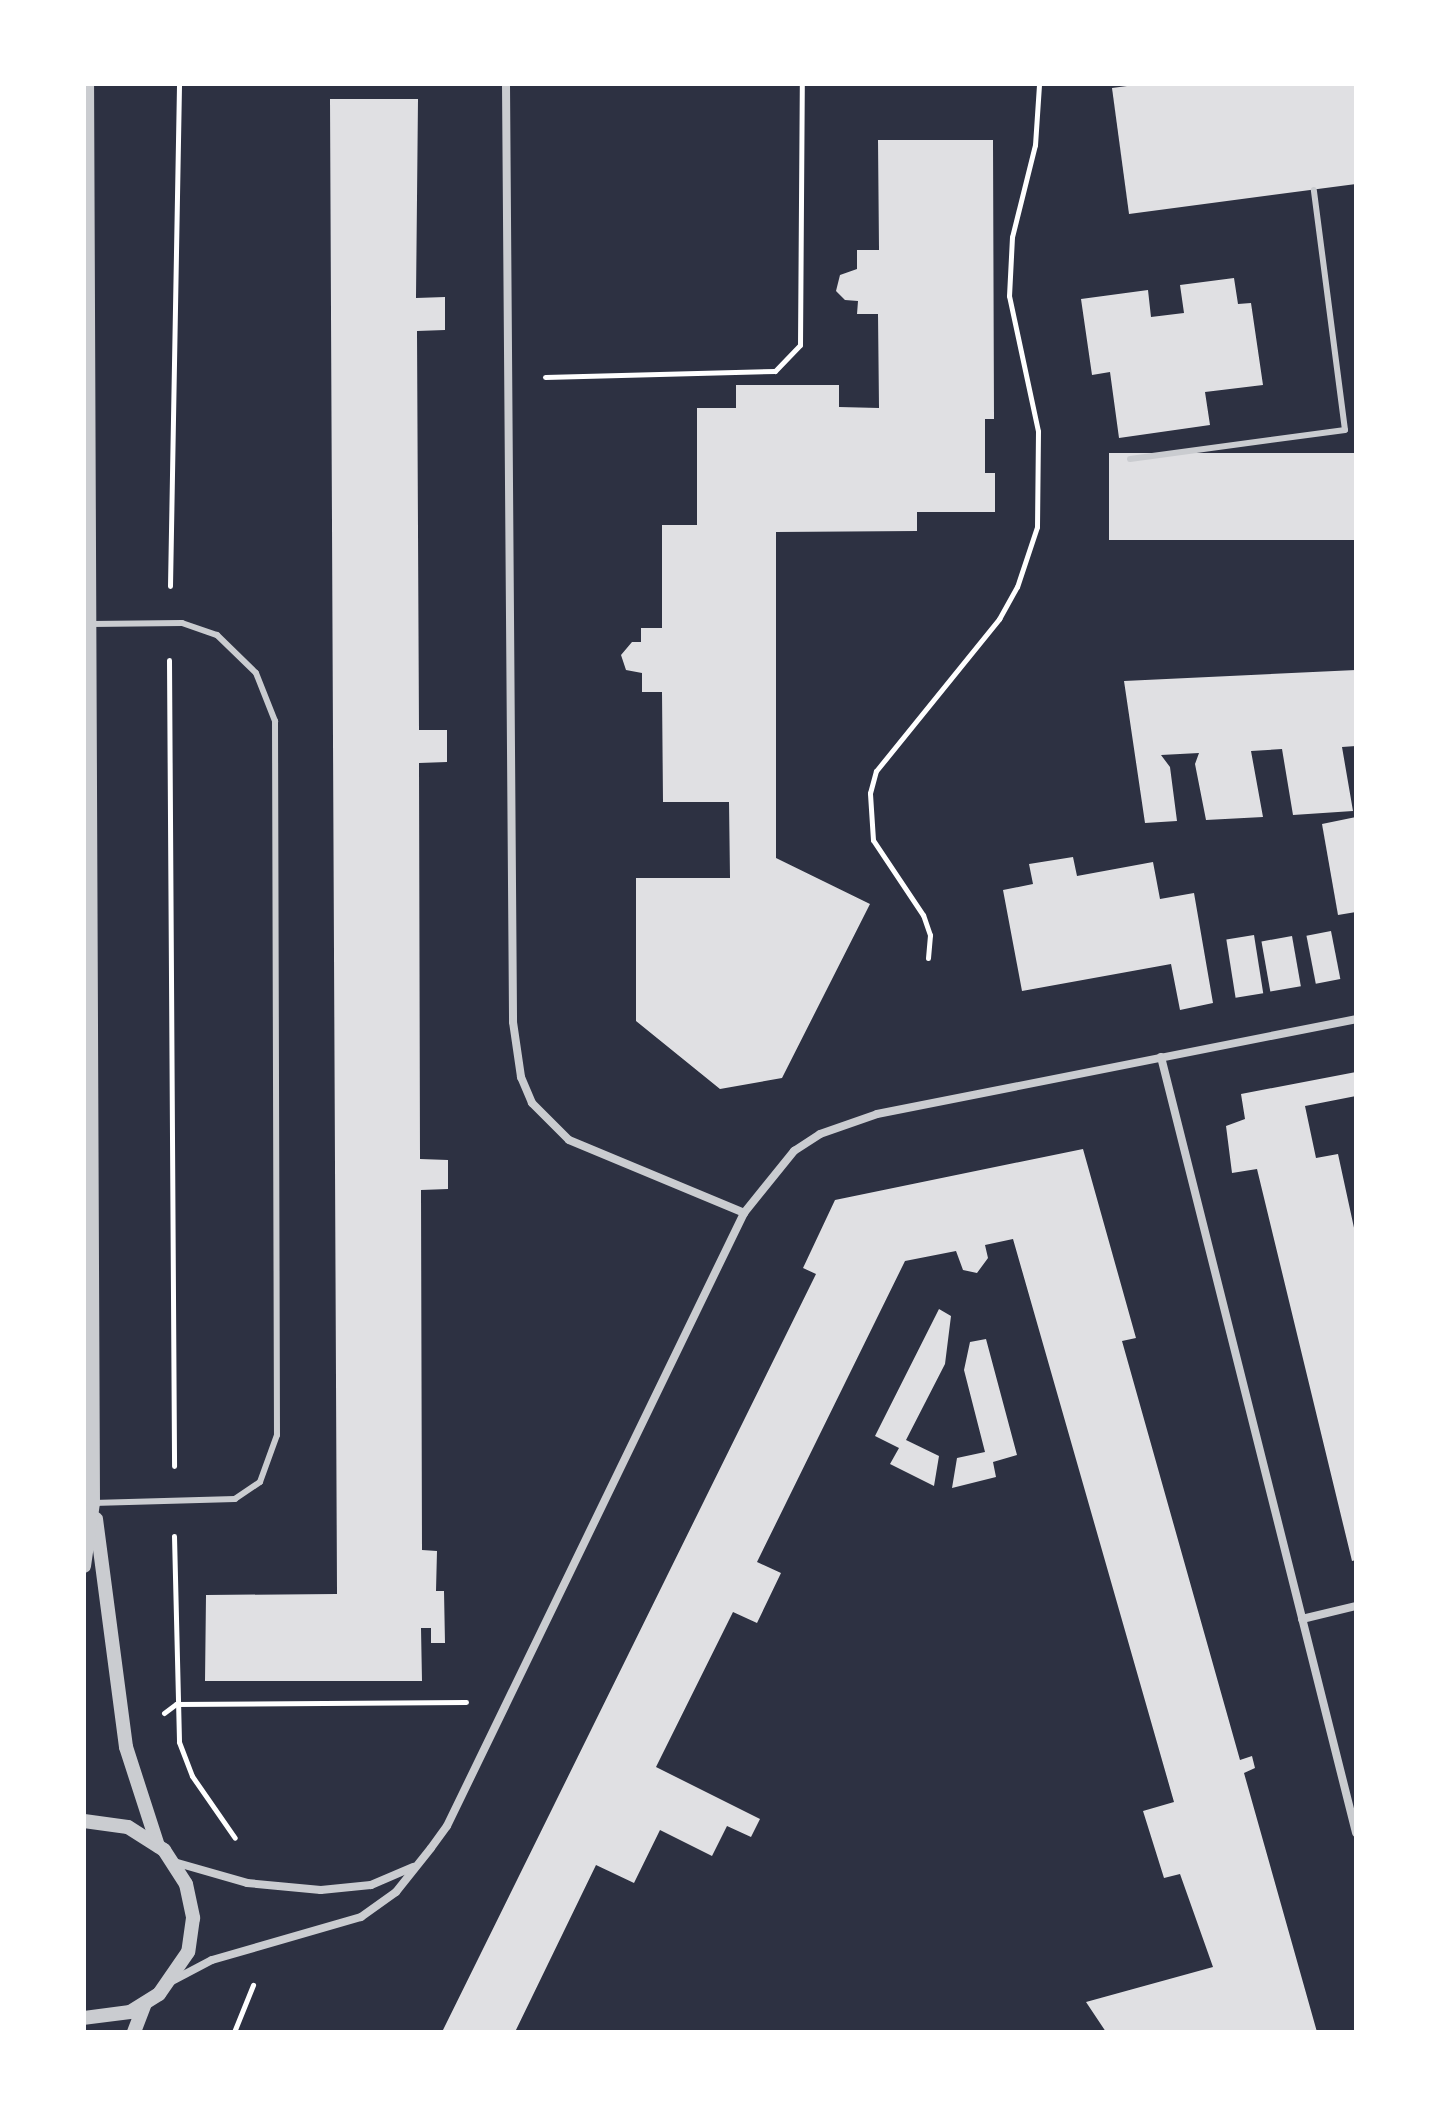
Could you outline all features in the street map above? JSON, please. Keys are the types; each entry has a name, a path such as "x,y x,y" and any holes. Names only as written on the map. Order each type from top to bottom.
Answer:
{"street":[{"path":"87,84 93,1503 126,1747 158,1846"},
{"path":"506,84 511,377 513,1022 521,1077 547,1122 569,1140 744,1213"},
{"path":"84,2018 113,2016 145,2004 171,1981 212,1960 361,1917 396,1892 447,1826 744,1213 794,1151 851,1121 1356,1019"},
{"path":"1161,1057 1356,1833"},
{"path":"84,1566 93,1503"},
{"path":"1302,1619 1356,1606"},
{"path":"84,1821 128,1827 158,1846 174,1862 186,1884 193,1918 188,1952 171,1981"},
{"path":"174,1862 247,1883 349,1889 417,1865"},
{"path":"134,2032 145,2004"}],"lane":[{"path":"1130,459 1345,430 1314,190"},
{"path":"89,624 169,623 207,629 246,658 268,695 275,721 277,1435 267,1468 248,1494 217,1503 93,1503"}],"path":[{"path":"179,84 169,623 176,1704 183,1759 237,1842 247,1883"},
{"path":"511,377 775,371 800,345 802,84"},
{"path":"928,958 930,935 923,915 873,840 870,793 876,771 999,619 1017,587 1037,527 1038,431 1009,296 1012,237 1035,145 1039,84"},
{"path":"176,1704 507,1702"},
{"path":"234,2032 253,1989 252,1949"}],"building":[{"path":"1142,84 1356,84 1356,184 1129,214 1112,88"},
{"path":"330,99 418,99 416,298 445,297 445,330 417,331 419,730 447,730 447,762 419,763 420,1159 448,1160 448,1189 421,1190 422,1550 437,1551 436,1591 444,1591 445,1643 431,1643 431,1628 421,1628 422,1681 205,1681 206,1595 337,1594"},
{"path":"878,140 993,140 994,419 985,419 985,473 995,473 995,512 917,512 917,531 776,532 776,858 870,904 782,1078 720,1089 636,1021 636,878 730,878 729,802 663,802 662,692 642,692 642,673 626,670 621,655 632,642 641,642 641,628 662,628 662,525 697,525 697,408 736,408 736,385 839,385 839,407 879,408 878,314 857,314 858,301 845,300 836,291 840,275 857,269 857,250 879,250"},
{"path":"1234,278 1238,304 1251,303 1263,385 1205,392 1210,425 1119,438 1110,372 1092,375 1081,299 1148,290 1151,317 1184,313 1180,285"},
{"path":"1109,453 1356,453 1356,540 1109,540"},
{"path":"1356,670 1356,746 1342,747 1353,811 1293,815 1282,749 1251,751 1263,817 1206,820 1195,764 1199,753 1161,755 1170,767 1177,821 1145,823 1124,681"},
{"path":"1356,817 1356,912 1338,915 1322,824"},
{"path":"1073,857 1077,876 1153,862 1160,899 1194,893 1213,1003 1180,1010 1171,964 1022,991 1003,890 1033,884 1029,864"},
{"path":"1331,931 1340,979 1316,984 1306,936"},
{"path":"1254,935 1263,993 1236,998 1226,939"},
{"path":"1292,936 1301,986 1270,992 1261,941"},
{"path":"1356,1072 1356,1096 1305,1106 1316,1158 1338,1154 1356,1237 1356,1560 1352,1561 1257,1169 1232,1173 1226,1126 1245,1119 1241,1094"},
{"path":"1083,1149 1136,1338 1122,1341 1240,1760 1252,1756 1255,1768 1244,1773 1317,2032 1106,2032 1086,2002 1213,1967 1180,1874 1164,1878 1143,1811 1174,1802 1013,1239 985,1245 988,1258 977,1273 963,1270 956,1251 905,1261 757,1562 781,1573 757,1623 733,1612 656,1767 760,1819 751,1837 727,1826 712,1856 660,1830 634,1883 596,1865 515,2032 442,2032 816,1274 803,1268 835,1200"},
{"path":"939,1309 951,1316 945,1364 906,1440 939,1456 934,1486 890,1464 899,1448 875,1436"},
{"path":"986,1339 1017,1455 993,1462 996,1477 952,1488 957,1458 985,1452 964,1370 970,1342"}]}
